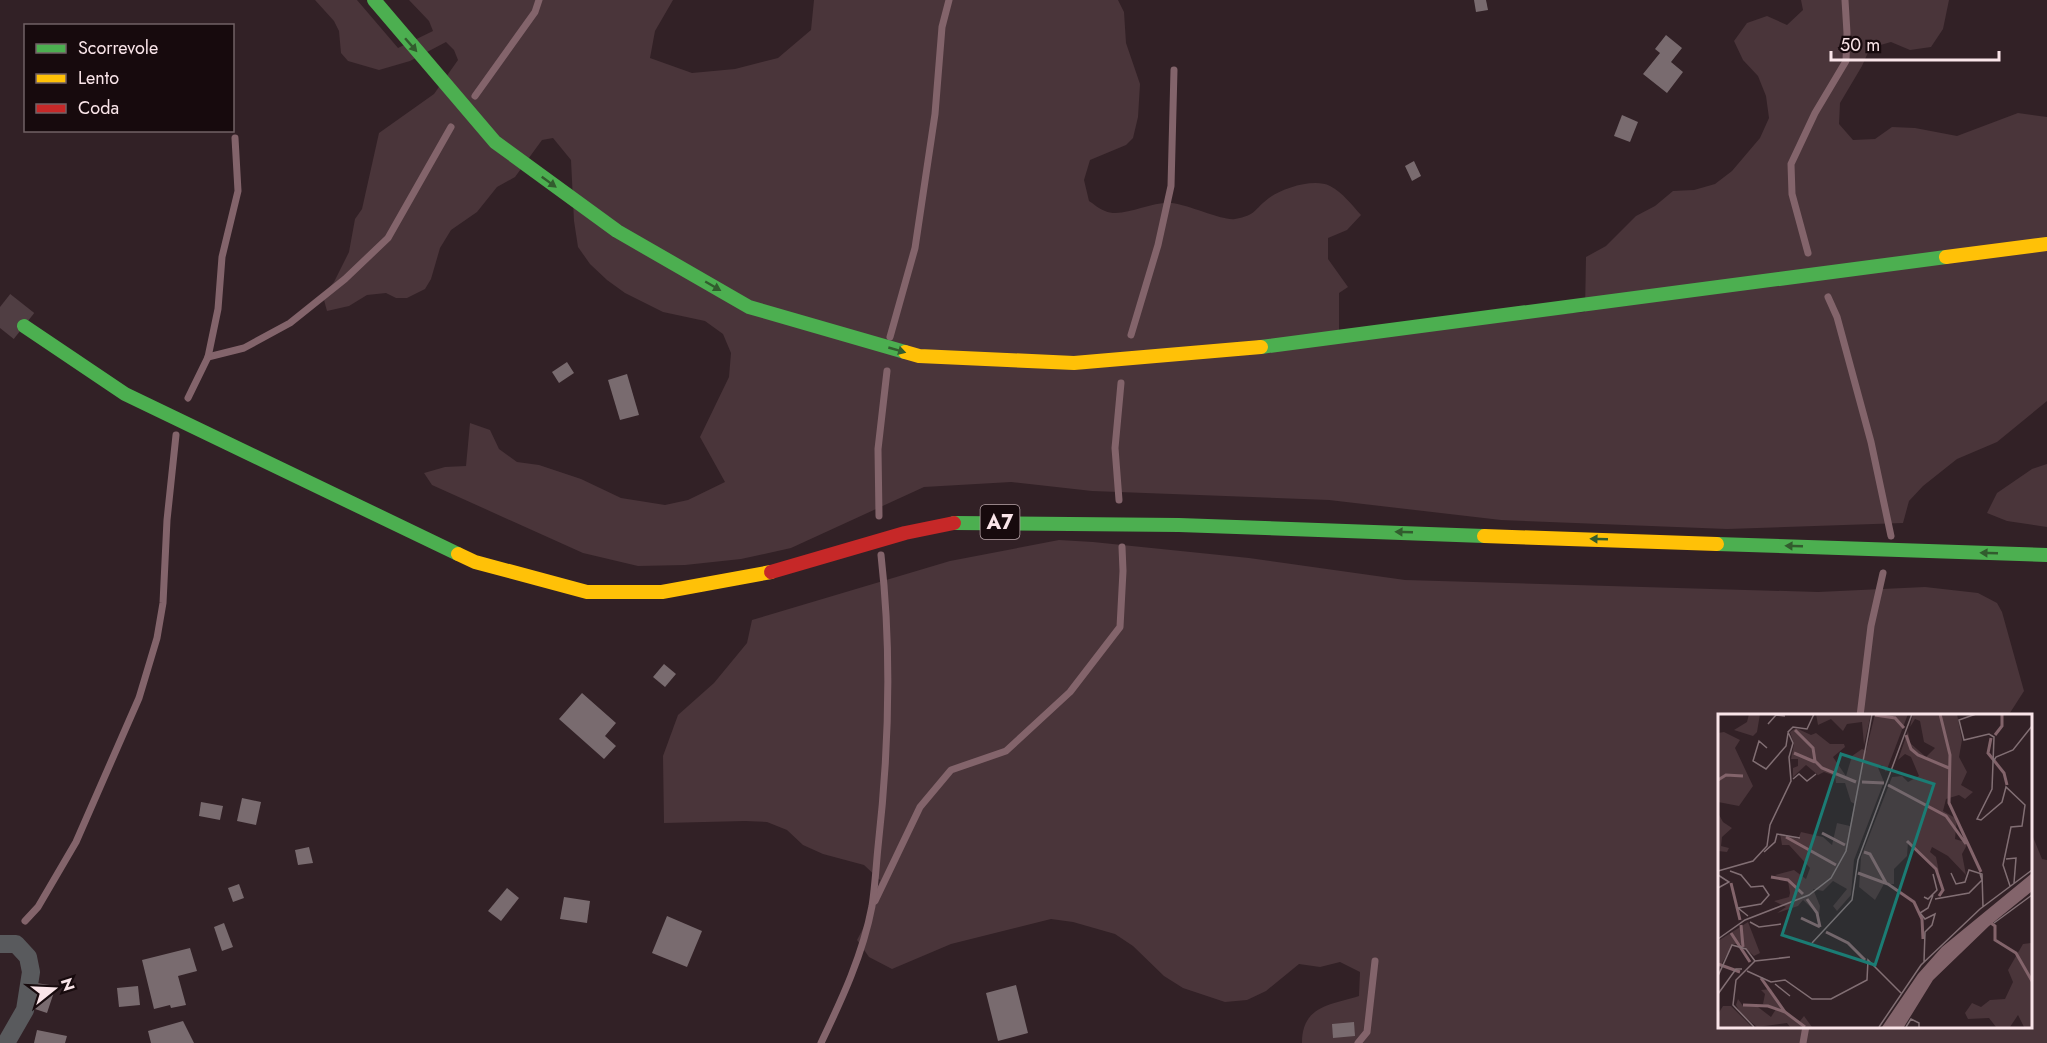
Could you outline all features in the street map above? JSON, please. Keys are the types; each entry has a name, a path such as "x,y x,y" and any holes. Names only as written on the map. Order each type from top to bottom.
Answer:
{"highway":[{"path":"374,0 495,142 617,231 749,306 919,356 1074,363 1245,349 2047,244"},
{"name":"A7","path":"24,326 125,394 475,562 587,592 662,592 764,574 905,533 960,522 1179,525 2047,555"}],"street":[{"path":"0,944 16,944 28,957 31,972 25,1010 6,1043"}],"shaded area":[{"path":"315,0 357,0 398,48 433,31 429,21 409,0 673,0 655,31 650,58 692,73 735,69 778,58 811,30 814,0 1118,0 1124,12 1126,43 1140,84 1138,117 1133,138 1126,145 1090,160 1084,180 1089,201 1112,213 1172,203 1222,218 1235,219 1251,214 1269,198 1290,188 1316,183 1330,186 1361,215 1347,230 1328,238 1328,259 1348,287 1339,293 1339,330 1585,312 1586,257 1606,246 1636,216 1655,206 1673,191 1694,190 1715,184 1732,171 1760,138 1769,118 1766,96 1758,76 1743,60 1734,41 1747,23 1767,16 1787,25 1803,10 1801,0 1949,0 1943,29 1931,47 1910,50 1891,42 1870,48 1840,103 1839,124 1853,140 1875,139 1892,127 1915,128 1957,136 2018,113 2047,117 2047,401 1997,442 1957,459 1923,486 1909,501 1903,523 1727,529 1501,520 1329,500 1092,491 1011,482 924,487 791,548 741,559 685,565 638,566 583,553 432,485 424,473 445,467 466,466 470,423 490,430 499,449 517,462 539,465 581,479 621,498 665,505 688,500 725,482 700,437 729,377 731,353 723,334 705,321 663,312 625,293 590,264 578,247 574,221 571,160 553,138 542,140 515,177 497,187 477,212 451,230 440,248 431,279 425,289 407,298 396,298 386,293 367,295 349,306 327,311 324,300 327,290 334,282 349,252 355,219 362,209 379,133 434,94 458,60 454,50 446,42 410,61 379,70 348,61 341,53 339,31 334,21"},
{"path":"2047,464 2047,527 2007,521 1987,513 1997,493 2032,469"},
{"path":"1059,540 1249,558 1405,580 1818,592 1925,587 1978,593 1997,603 2002,612 2024,691 2009,714 1718,714 1718,1028 2032,1028 2032,834 2042,859 2047,860 2047,1043 1302,1043 1303,1031 1312,1014 1328,1005 1359,996 1360,972 1340,962 1320,967 1299,964 1266,991 1247,1000 1225,1002 1183,988 1164,976 1133,946 1115,934 1073,922 1051,919 951,944 892,969 869,957 857,940 867,921 880,880 864,865 823,854 803,845 787,830 767,822 664,823 663,756 678,715 714,683 747,643 752,620 950,561"}],"building":[{"path":"1474,0 1486,0 1488,10 1476,12"},
{"path":"1666,35 1682,48 1671,62 1683,72 1667,93 1643,74 1660,53 1655,49"},
{"path":"1622,115 1638,122 1630,142 1614,136"},
{"path":"1414,161 1421,176 1412,181 1405,166"},
{"path":"567,362 574,373 559,383 552,372"},
{"path":"627,374 639,415 620,420 608,380"},
{"path":"664,664 676,674 665,687 653,677"},
{"path":"582,693 616,723 605,736 616,746 604,759 559,719"},
{"path":"242,798 261,802 256,825 237,821"},
{"path":"201,802 223,806 220,820 199,816"},
{"path":"309,847 313,863 298,865 295,850"},
{"path":"239,884 244,898 233,902 228,888"},
{"path":"507,888 519,898 501,921 488,911"},
{"path":"564,897 590,901 587,923 560,919"},
{"path":"667,916 702,931 687,967 652,953"},
{"path":"224,923 233,947 222,951 214,927"},
{"path":"190,948 197,971 178,976 186,1005 171,1008 170,1005 154,1009 142,960"},
{"path":"36,983 56,986 47,1013 32,1008"},
{"path":"1016,985 1028,1033 998,1041 986,993"},
{"path":"138,986 140,1005 119,1007 117,988"},
{"path":"183,1021 194,1043 151,1043 148,1031"},
{"path":"1354,1022 1355,1036 1333,1038 1332,1024"},
{"path":"37,1030 67,1036 65,1043 34,1043"}],"waterway":[{"path":"475,96 535,12 539,0"},
{"path":"890,337 915,248 935,114 942,27 949,0"},
{"path":"1808,253 1792,194 1791,164 1815,113 1846,61 1845,0"},
{"path":"1131,335 1158,245 1171,186 1174,70"},
{"path":"208,357 244,348 290,323 345,279 388,238 451,127"},
{"path":"188,398 208,357 218,309 222,257 238,191 235,138"},
{"path":"1828,297 1837,317 1871,442 1891,536"},
{"path":"879,516 878,449 887,371"},
{"path":"1119,500 1115,448 1121,383"},
{"path":"25,921 38,907 76,842 139,698 157,638 163,603 167,520 176,435"},
{"path":"875,901 920,807 951,770 1006,751 1070,692 1120,627 1122,547"},
{"path":"821,1043 857,959 873,899 885,774 888,701 887,628 881,555"},
{"path":"1860,714 1871,626 1883,573"},
{"path":"1358,1043 1367,1032 1375,961"},
{"path":"1803,1043 1806,1028"}],"tunnel":[{"path":"0,307 24,326"}],"traffic: fast":[{"path":"374,0 495,142 617,231 749,307 905,352"},
{"path":"1261,347 1946,257"},
{"path":"24,326 125,394 458,554"},
{"path":"954,523 1179,525 1484,536"},
{"path":"1717,544 2047,555"}],"traffic: slow":[{"path":"1946,257 2047,244"},
{"path":"905,352 919,356 1074,363 1261,347"},
{"path":"1484,536 1717,544"},
{"path":"458,554 475,562 587,592 662,592 771,572"}],"traffic: jam":[{"path":"771,572 905,533 954,523"}]}
